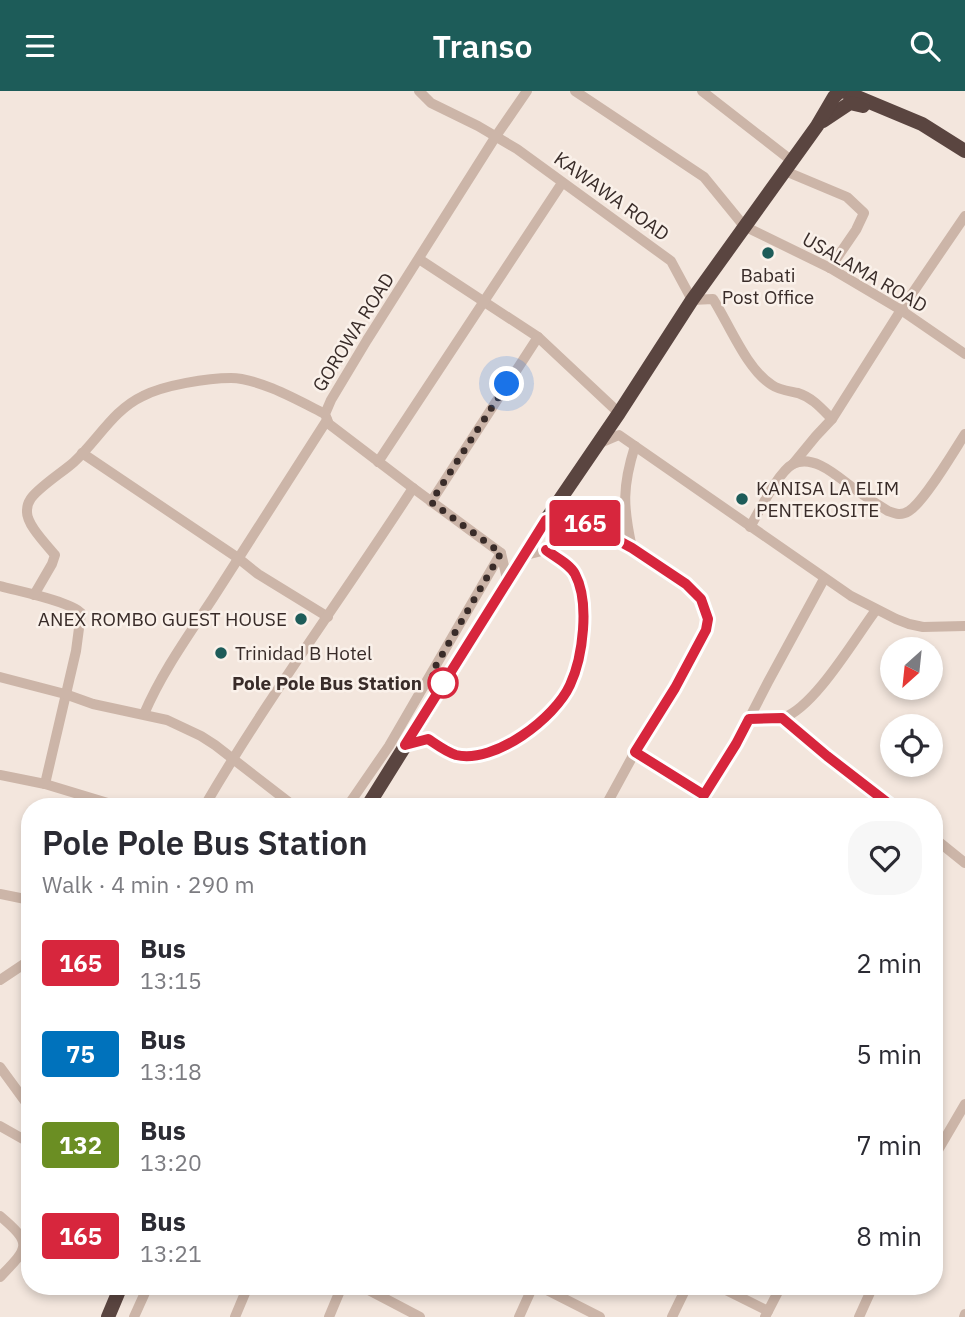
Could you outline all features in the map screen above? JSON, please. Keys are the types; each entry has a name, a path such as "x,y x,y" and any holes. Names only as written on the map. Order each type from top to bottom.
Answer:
{"highway":[{"path":"372,798 507,579 692,299 789,166 837,92 922,124 965,151"},
{"path":"817,126 850,103 922,124"},
{"path":"108,1317 117,1295"}],"street":[{"name":"KAWAWA ROAD","path":"419,91 431,103 496,136 534,161 671,261 692,299"},
{"name":"GOROWA ROAD","path":"501,553 378,462 326,417 331,400 349,369 527,91"},
{"path":"575,91 704,177 744,226"},
{"path":"702,91 789,166 847,197 864,213 856,230 830,268"},
{"path":"378,462 562,183"},
{"path":"750,527 772,489 832,419 965,216"},
{"name":"USALAMA ROAD","path":"744,226 830,268 901,310 965,354"},
{"path":"419,259 538,338 619,413"},
{"path":"692,299 713,299 737,342 767,382 813,399 832,419"},
{"path":"431,502 538,338"},
{"path":"34,595 55,555 28,520 30,500 82,453 111,419 141,396 214,379 233,378 268,388 326,417 163,674 144,714"},
{"path":"793,464 817,464 898,515 908,512 921,499 965,434"},
{"path":"598,444 619,435 824,579 876,610 923,627 965,626"},
{"path":"632,548 626,523 624,495 627,470 635,446"},
{"path":"82,453 258,574 328,617"},
{"path":"209,798 232,758 413,488"},
{"path":"546,520 573,516 632,548 696,592 708,619 706,630 675,688 610,798"},
{"path":"405,745 428,739 457,755 489,753 524,734 561,701 570,685 580,655 583,620 579,583 574,571 546,550 522,557"},
{"path":"501,553 507,579"},
{"path":"353,798 389,746 501,553"},
{"path":"702,798 736,744 824,579"},
{"path":"0,586 78,609 82,613 76,651 45,784"},
{"path":"749,719 782,718 801,708 876,610"},
{"path":"0,677 93,704 167,720 201,736 283,798"},
{"path":"782,718 881,798"},
{"path":"389,746 391,767"},
{"path":"635,752 704,795"},
{"path":"0,775 45,784 91,798"},
{"path":"943,845 965,863"},
{"path":"0,894 21,898"},
{"path":"0,980 21,966"},
{"path":"0,1067 21,1096"},
{"path":"943,1142 965,1104"},
{"path":"0,1126 21,1138"},
{"path":"0,1216 18,1232 21,1239"},
{"path":"0,1277 21,1255"},
{"path":"134,1317 144,1295"},
{"path":"235,1317 244,1295"},
{"path":"328,1317 338,1295"},
{"path":"378,1295 420,1317"},
{"path":"519,1317 529,1295"},
{"path":"557,1295 600,1317"},
{"path":"672,1317 683,1295"},
{"path":"734,1295 767,1314 776,1295"},
{"path":"859,1317 869,1295"}],"bus line":[{"name":"165","path":"546,550 574,571 581,597 583,620 580,655 570,685 561,701 524,734 489,753 457,755 428,739 405,745 546,520 573,516 632,548 686,584 701,599 707,615 706,630 675,688 635,752 704,795 749,719 782,718 881,798"}],"place":[{"name":"Babati Post Office","path":"768,253"},
{"name":"KANISA LA ELIM PENTEKOSITE","path":"742,499"},
{"name":"ANEX ROMBO GUEST HOUSE","path":"301,619"},
{"name":"Trinidad B Hotel","path":"221,653"},
{"name":"Pole Pole Bus Station","path":"443,683"}],"route":[{"path":"443,683 431,674 501,553 431,502 507,384"}]}
